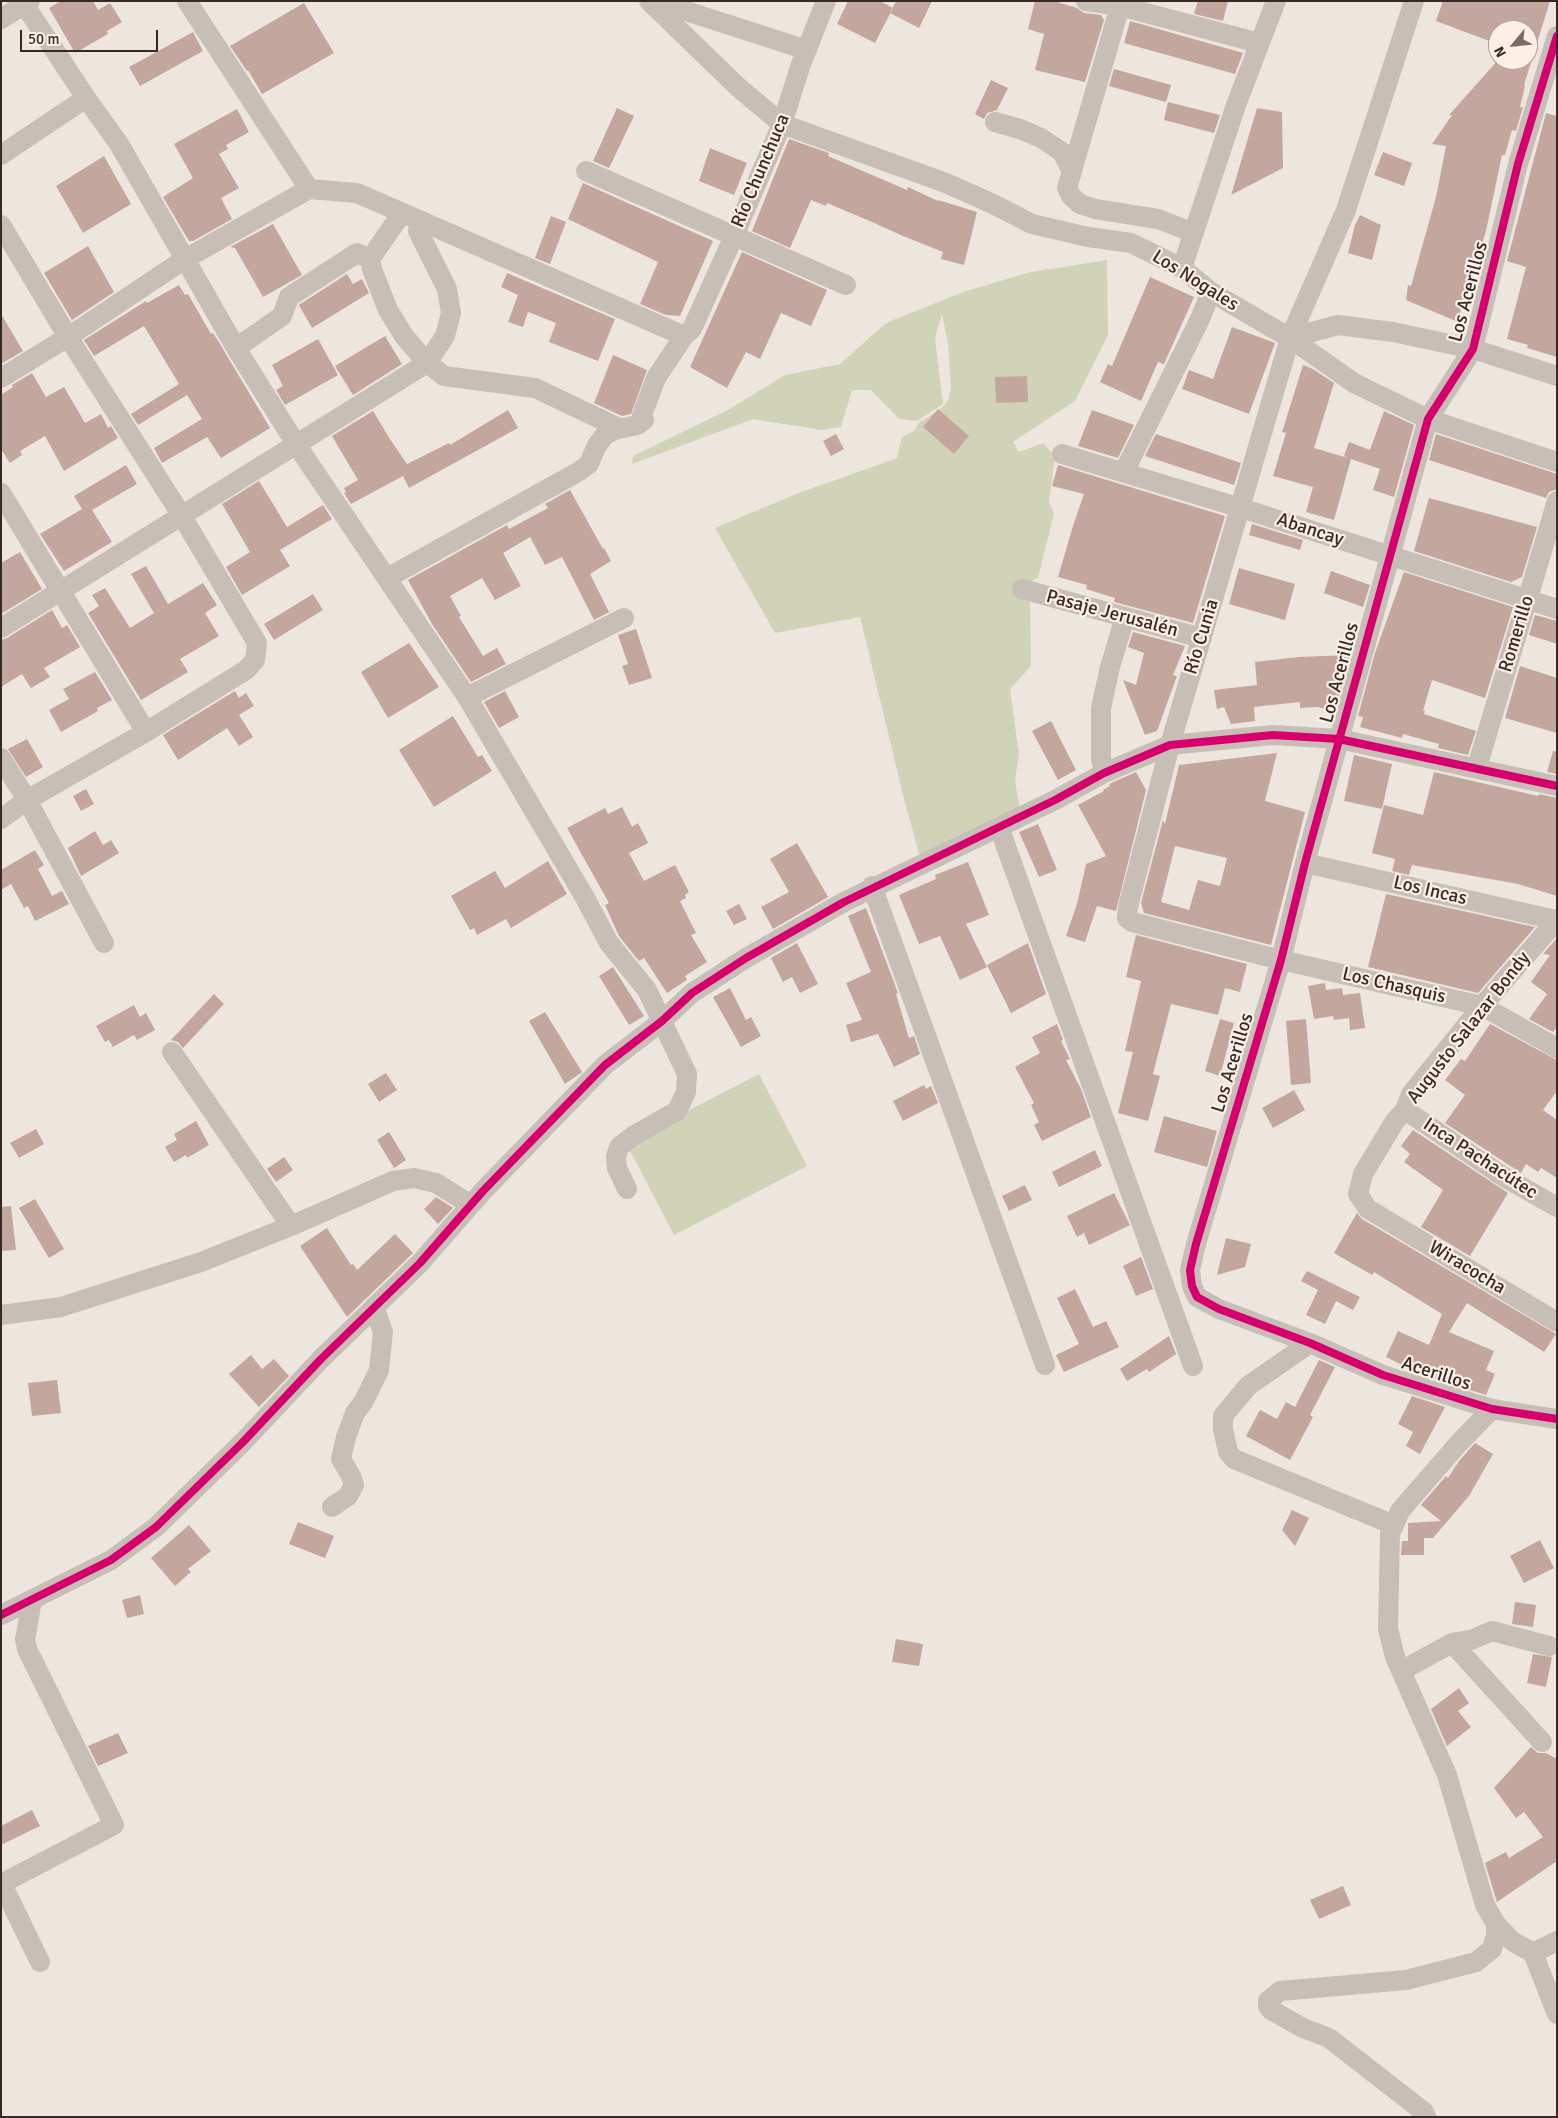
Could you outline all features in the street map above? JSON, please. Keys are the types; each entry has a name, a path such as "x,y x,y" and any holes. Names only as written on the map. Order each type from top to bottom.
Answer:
{"street":[{"path":"187,1 309,189"},
{"path":"649,1 738,87 782,124"},
{"path":"655,1 807,50"},
{"name":"Río Chunchuca","path":"619,428 637,425 644,420 642,415 656,378 684,336 692,329 782,124 826,1"},
{"path":"1086,1 1120,6 1259,43"},
{"path":"1182,268 1236,105 1276,1"},
{"name":"Río Cunia","path":"1281,960 1132,922 1127,918 1128,907 1170,745 1290,338 1346,210 1414,1"},
{"path":"1,19 25,3 86,98 119,144 236,348 296,444 467,698 610,943 647,990 687,1074 686,1092 677,1111 633,1136 619,1147 616,1157 617,1168 627,1189"},
{"path":"1120,6 1067,188 1071,196 1080,204 1095,209 1158,219 1194,233"},
{"name":"Los Acerillos","path":"1310,1343 1219,1309 1197,1297 1192,1286 1190,1270 1196,1244 1281,960 1304,863 1428,420 1473,349 1518,164 1557,36"},
{"path":"1,155 86,98"},
{"path":"995,122 1020,128 1041,138 1062,152 1072,171"},
{"name":"Los Nogales","path":"782,124 946,183 994,204 1032,224 1088,237 1131,243 1182,268 1211,292 1290,338 1354,383 1428,420 1557,462"},
{"path":"586,171 846,286"},
{"path":"1,378 68,337 185,259 309,189 357,193 684,336"},
{"path":"370,259 402,213"},
{"path":"1,628 426,364 445,336 452,313 447,289 418,232 427,224"},
{"path":"1,225 68,337 182,516 257,643 255,660 246,670 146,732 27,800 1,819"},
{"path":"236,348 282,316 289,297 357,253 370,259 388,310 404,336 426,364 444,376 535,388 619,428"},
{"path":"1124,472 1200,319 1211,292"},
{"path":"1290,338 1338,326 1393,332 1473,349 1557,376"},
{"path":"387,578 578,472 589,464 599,441 610,432 619,428"},
{"name":"Abancay","path":"1062,454 1241,508 1526,601 1557,609"},
{"path":"1,494 146,732"},
{"name":"Romerillo","path":"1476,767 1557,501"},
{"name":"Pasaje Jerusalén","path":"1022,589 1202,638"},
{"path":"1104,773 1101,759 1102,708 1110,667 1125,617"},
{"path":"467,698 624,618"},
{"path":"1,1616 32,1602 111,1560 156,1527 199,1487 321,1359 420,1263 471,1205 605,1065 662,1021 692,993 746,958 872,886 999,827 1104,773 1170,745 1273,735 1339,739 1476,767 1557,786"},
{"path":"1,758 27,800 104,943"},
{"path":"999,827 1193,1366"},
{"name":"Los Incas","path":"1304,863 1556,920"},
{"path":"872,886 1045,1365"},
{"name":"Augusto Salazar Bondy","path":"1377,1213 1368,1209 1363,1203 1358,1194 1360,1184 1363,1174 1395,1121 1405,1110 1411,1094 1482,1006 1556,920"},
{"name":"Los Chasquis","path":"1281,960 1482,1006 1557,1048"},
{"path":"172,1052 291,1226"},
{"name":"Inca Pachacútec","path":"1405,1110 1504,1177 1557,1207"},
{"path":"1,1315 61,1307 201,1262 291,1226 393,1181 414,1178 436,1183 471,1205"},
{"name":"Wiracocha","path":"1377,1213 1557,1322"},
{"path":"332,1507 348,1496 354,1485 341,1459 346,1437 355,1413 364,1401 379,1370 383,1332 374,1307"},
{"path":"1310,1343 1248,1386 1222,1416 1228,1452 1234,1459 1394,1525"},
{"name":"Acerillos","path":"1310,1343 1383,1375 1492,1409 1557,1420"},
{"path":"1492,1409 1458,1444 1400,1511 1390,1534 1388,1629 1395,1657 1447,1775 1485,1904 1496,1924 1512,1941 1533,1953 1557,2014"},
{"path":"32,1602 25,1640 27,1649 114,1825 1,1883 40,1962"},
{"path":"1401,1671 1452,1643 1471,1640 1492,1631 1548,1646"},
{"path":"1452,1643 1542,1742"},
{"path":"1426,2117 1424,2112 1329,2038 1303,2028 1271,2010 1268,2006 1268,2001 1280,1991 1406,1980 1476,1962 1492,1949 1496,1936 1496,1924"},
{"path":"1533,1953 1557,1941"}],"green space":[{"path":"1107,260 1108,335 1075,401 1013,442 1019,452 1043,443 1055,456 1049,502 1054,514 1038,578 1017,588 1030,602 1031,666 1010,689 1019,754 1015,781 1021,815 922,864 905,803 860,617 775,633 715,528 796,494 897,458 902,437 914,431 919,423 943,407 948,400 951,388 948,343 942,314 935,338 943,404 917,421 899,419 871,390 852,390 841,427 821,430 753,419 632,464 633,456 728,410 785,375 840,364 886,323 963,292 1031,272"},
{"path":"759,1074 807,1166 674,1235 626,1143"}],"building":[{"path":"61,1 93,1 98,10 110,3 122,22 107,31 108,34 75,53 49,8"},
{"path":"848,1 880,1 893,8 875,43 837,24"},
{"path":"896,1 932,1 919,28 890,13"},
{"path":"1035,1 1054,1 1077,8 1084,13 1101,15 1104,20 1085,82 1035,70 1044,34 1028,29"},
{"path":"1198,1 1228,1 1223,21 1194,14"},
{"path":"1443,1 1550,1 1538,40 1538,20 1488,20 1488,40 1436,21"},
{"path":"304,3 334,53 262,94 248,70 230,46"},
{"path":"1130,21 1243,53 1235,74 1124,43"},
{"path":"193,32 203,51 140,86 129,67"},
{"path":"1114,69 1171,85 1166,102 1109,86"},
{"path":"1489,70 1529,70 1520,107 1523,107 1516,131 1512,130 1505,155 1502,155 1486,231 1473,275 1469,274 1458,322 1406,300 1408,285 1411,286 1436,197 1446,146 1432,144 1452,115 1449,115"},
{"path":"991,80 1008,88 997,110 987,113 984,119 975,114"},
{"path":"1168,102 1220,115 1214,133 1164,120"},
{"path":"617,108 634,116 609,168 593,161"},
{"path":"1257,108 1282,112 1283,168 1231,195"},
{"path":"237,109 249,132 226,145 228,149 219,154 239,188 221,198 232,219 193,241 189,241 163,197 193,178 174,144"},
{"path":"1546,113 1557,116 1557,357 1527,348 1528,345 1507,339 1526,267 1507,261"},
{"path":"789,139 829,153 828,156 907,190 908,187 938,201 977,212 964,265 941,259 943,252 827,203 826,206 811,200 790,248 752,231"},
{"path":"710,148 747,163 734,195 699,181"},
{"path":"1383,152 1412,163 1404,186 1374,175"},
{"path":"104,156 131,204 83,233 56,186"},
{"path":"583,183 713,241 680,316 666,315 640,304 658,262 568,219"},
{"path":"1360,215 1381,225 1372,260 1348,253 1355,225"},
{"path":"551,216 566,222 550,264 535,258"},
{"path":"273,224 302,275 263,297 235,248 230,247"},
{"path":"88,246 114,292 72,320 44,273"},
{"path":"742,252 827,290 811,326 781,313 760,359 746,352 727,388 690,367"},
{"path":"507,273 615,319 598,361 549,342 556,323 528,312 523,327 508,322 518,295 501,287"},
{"path":"347,274 353,284 362,279 369,293 312,328 299,305"},
{"path":"1150,277 1194,297 1164,364 1158,362 1141,401 1100,382 1108,364 1112,366"},
{"path":"179,285 185,295 188,294 211,334 213,333 270,428 221,458 207,437 162,463 154,448 202,419 187,395 138,425 131,414 179,384 144,326 94,356 84,340 146,301 147,303"},
{"path":"1,314 23,351 1,364"},
{"path":"1232,327 1275,343 1249,414 1182,389 1189,370 1213,379"},
{"path":"385,336 402,364 353,395 335,366"},
{"path":"318,339 338,375 285,405 276,390 283,386 272,365"},
{"path":"613,355 647,370 631,414 622,416 594,403"},
{"path":"1303,365 1313,369 1334,383 1314,448 1348,458 1344,456 1349,442 1370,450 1384,411 1414,425 1394,497 1373,490 1380,469 1351,459 1334,520 1306,512 1313,487 1273,476 1286,433 1282,432"},
{"path":"32,373 46,397 64,387 85,423 101,414 108,428 111,426 118,438 64,471 45,436 20,451 22,455 10,463 1,449 1,395 13,387 12,385"},
{"path":"1027,376 1028,402 996,403 995,377"},
{"path":"938,409 969,436 954,454 923,427"},
{"path":"508,410 518,428 409,488 403,476 351,504 344,493 346,492 344,488 358,480 332,436 373,411 407,464 449,443 450,445"},
{"path":"1092,410 1134,425 1118,458 1078,446"},
{"path":"836,434 844,449 831,456 823,441"},
{"path":"1156,434 1241,463 1234,485 1145,456"},
{"path":"1436,434 1557,474 1557,489 1549,492 1546,498 1429,460"},
{"path":"126,465 137,484 92,510 112,542 64,571 40,534 82,509 74,496"},
{"path":"1058,465 1225,516 1193,623 1114,602 1115,598 1086,589 1087,585 1058,577 1084,494 1052,486"},
{"path":"259,481 287,527 323,505 332,519 280,550 290,566 242,595 226,567 250,552 222,504"},
{"path":"570,490 611,561 590,574 609,612 594,620 562,557 545,565 530,537 503,553 521,586 495,600 482,578 450,596 461,616 459,617 483,656 497,648 506,664 471,682 432,624 408,580 507,525 509,529 548,508 545,504"},
{"path":"1429,498 1537,527 1522,577 1511,582 1414,551"},
{"path":"1252,524 1303,540 1300,550 1249,535"},
{"path":"20,552 42,589 1,614 1,563"},
{"path":"146,566 168,604 203,583 217,605 205,613 219,636 180,659 188,672 141,700 88,613 99,606 92,595 105,588 130,628 154,613 131,574"},
{"path":"1239,568 1295,584 1285,620 1229,604"},
{"path":"1331,571 1370,585 1363,607 1324,593"},
{"path":"1404,572 1513,607 1485,698 1432,680 1423,711 1425,711 1424,714 1476,731 1468,755 1438,748 1439,744 1403,734 1402,738 1360,727 1363,717 1358,716 1375,653"},
{"path":"313,594 323,610 274,640 264,624"},
{"path":"52,610 62,628 67,625 80,647 44,668 50,677 31,688 22,674 1,687 1,640"},
{"path":"1535,615 1557,621 1557,644 1529,635"},
{"path":"636,629 652,678 629,685 622,666 628,664 618,635"},
{"path":"1133,632 1185,646 1173,675 1177,676 1157,731 1145,735 1123,680 1136,685 1144,653 1128,647"},
{"path":"409,643 439,687 388,718 361,672"},
{"path":"1350,655 1335,711 1317,707 1300,708 1300,702 1254,707 1255,721 1231,724 1224,707 1217,709 1214,690 1257,685 1255,662 1299,657"},
{"path":"1520,666 1557,678 1557,733 1505,718"},
{"path":"95,672 112,700 97,708 98,711 61,732 49,710 69,699 63,689"},
{"path":"235,691 239,698 246,693 254,706 239,715 253,737 239,746 227,728 178,760 163,735"},
{"path":"505,691 519,717 499,728 484,702"},
{"path":"453,716 478,757 482,755 492,771 434,807 399,750"},
{"path":"1051,721 1076,770 1058,780 1032,731"},
{"path":"27,739 43,767 26,777 8,749"},
{"path":"1553,751 1557,752 1557,774 1547,772"},
{"path":"1277,753 1265,801 1305,812 1271,945 1144,913 1141,903 1163,820 1165,824 1179,765","holes":["1175,846 1227,858 1220,886 1198,880 1189,910 1161,902"]},
{"path":"1354,755 1392,764 1382,809 1344,801"},
{"path":"1136,772 1146,790 1116,911 1097,906 1085,942 1066,936 1077,904 1086,864 1106,856 1078,805 1104,791 1110,786 1109,784"},
{"path":"1434,772 1538,796 1539,794 1557,798 1557,896 1518,884 1412,865 1409,875 1392,871 1395,859 1372,853 1384,805 1423,815"},
{"path":"86,789 94,804 81,811 73,796"},
{"path":"622,807 632,827 638,823 648,843 629,853 644,881 675,865 689,892 685,895 686,898 680,901 696,933 691,935 707,962 685,976 687,980 667,993 644,958 639,961 619,936 605,905 609,903 567,828 605,808 608,814"},
{"path":"1038,824 1057,870 1039,877 1019,832"},
{"path":"95,831 103,845 111,840 119,853 81,876 68,848"},
{"path":"797,843 828,897 773,929 761,907 789,892 770,859"},
{"path":"35,850 44,865 38,869 52,896 62,891 69,904 35,921 28,906 24,908 11,884 1,890 1,870"},
{"path":"548,861 567,894 511,928 506,919 477,935 474,928 470,930 451,896 495,871 505,888"},
{"path":"968,862 989,915 966,924 987,967 960,980 940,936 919,944 899,895 936,879 935,875"},
{"path":"1386,894 1535,927 1478,993 1368,967"},
{"path":"739,904 747,919 734,925 726,911"},
{"path":"866,908 898,993 896,994 909,1038 914,1036 920,1054 894,1067 878,1034 851,1042 846,1025 862,1020 846,983 871,972 848,916"},
{"path":"1136,935 1247,964 1240,992 1225,988 1218,1015 1171,1004 1153,1074 1160,1076 1148,1121 1118,1113 1133,1052 1125,1051 1141,981 1126,977"},
{"path":"1557,938 1557,1027 1553,1032 1529,1019 1547,994 1531,982 1550,955 1543,954"},
{"path":"797,943 818,984 800,993 792,977 783,982 771,958"},
{"path":"1028,943 1046,994 1011,1013 987,965"},
{"path":"613,967 644,1016 629,1025 599,976"},
{"path":"1325,983 1326,990 1342,988 1343,995 1360,993 1365,1028 1350,1030 1349,1018 1334,1020 1333,1016 1314,1019 1308,986"},
{"path":"730,988 746,1020 751,1017 761,1036 741,1047 713,997"},
{"path":"214,994 224,1004 183,1048 178,1042 171,1040"},
{"path":"134,1005 140,1017 146,1013 155,1030 137,1040 134,1035 113,1047 109,1040 105,1042 96,1026"},
{"path":"545,1012 582,1072 565,1084 529,1021"},
{"path":"1220,1019 1234,1023 1220,1076 1205,1071"},
{"path":"1306,1019 1311,1083 1291,1085 1286,1021"},
{"path":"1057,1024 1063,1040 1061,1041 1070,1059 1066,1060 1081,1089 1091,1117 1042,1141 1034,1125 1039,1122 1031,1105 1034,1103 1015,1067 1040,1053 1032,1037"},
{"path":"1490,1024 1557,1060 1557,1091 1543,1110 1557,1120 1557,1178 1541,1168 1538,1172 1526,1164 1521,1173 1445,1123 1465,1095 1445,1080 1461,1059 1465,1061"},
{"path":"386,1073 397,1090 379,1102 368,1084"},
{"path":"924,1085 926,1089 931,1086 938,1103 903,1121 893,1101"},
{"path":"1294,1090 1305,1110 1273,1128 1262,1108"},
{"path":"1164,1116 1217,1131 1207,1167 1154,1152"},
{"path":"196,1121 209,1145 187,1158 186,1155 174,1162 165,1147 177,1140 174,1134"},
{"path":"36,1129 44,1144 19,1158 10,1143"},
{"path":"1413,1130 1508,1193 1470,1256 1421,1227 1443,1190 1404,1162 1410,1154 1401,1146"},
{"path":"389,1132 406,1160 394,1168 377,1140"},
{"path":"1095,1150 1102,1166 1059,1187 1052,1172"},
{"path":"284,1157 293,1170 276,1182 267,1169"},
{"path":"1025,1185 1032,1200 1009,1211 1002,1196"},
{"path":"1114,1193 1130,1225 1089,1245 1084,1233 1077,1237 1067,1216"},
{"path":"436,1197 453,1208 438,1224 424,1209"},
{"path":"35,1199 64,1249 49,1258 19,1208"},
{"path":"11,1206 16,1250 1,1251 1,1207"},
{"path":"1357,1213 1362,1219 1556,1334 1544,1352 1467,1303 1449,1332 1494,1351 1486,1370 1495,1374 1486,1395 1422,1375 1386,1357 1398,1331 1429,1345 1442,1314 1374,1272 1372,1275 1334,1253"},
{"path":"327,1228 351,1265 353,1264 357,1270 395,1234 413,1253 347,1317 300,1246"},
{"path":"1226,1238 1251,1244 1245,1267 1217,1275"},
{"path":"1141,1257 1153,1289 1136,1296 1123,1266"},
{"path":"1307,1271 1360,1297 1353,1310 1336,1301 1325,1324 1306,1315 1318,1290 1301,1281"},
{"path":"1075,1289 1093,1327 1106,1321 1119,1347 1064,1372 1056,1355 1079,1344 1057,1298"},
{"path":"1169,1336 1176,1354 1149,1372 1147,1369 1127,1381 1120,1369"},
{"path":"251,1355 262,1369 274,1359 289,1376 259,1407 229,1374"},
{"path":"1319,1360 1335,1367 1310,1415 1313,1417 1290,1460 1246,1436 1260,1410 1277,1419 1286,1402 1295,1407"},
{"path":"57,1380 61,1413 32,1416 28,1383"},
{"path":"1412,1396 1445,1407 1420,1454 1406,1446 1413,1432 1398,1424"},
{"path":"1475,1443 1493,1454 1469,1496 1433,1538 1424,1538 1424,1555 1401,1555 1402,1541 1408,1541 1408,1523 1441,1521 1421,1505 1446,1476 1448,1478 1459,1461"},
{"path":"1292,1510 1309,1518 1295,1546 1282,1530"},
{"path":"298,1522 334,1536 325,1558 289,1544"},
{"path":"189,1525 211,1551 188,1569 191,1572 175,1586 151,1558"},
{"path":"1540,1540 1554,1568 1524,1583 1510,1556"},
{"path":"140,1595 144,1614 127,1618 122,1600"},
{"path":"1515,1602 1536,1605 1533,1627 1512,1624"},
{"path":"896,1639 923,1644 919,1666 892,1662"},
{"path":"1533,1654 1552,1657 1546,1687 1527,1683"},
{"path":"1459,1688 1469,1703 1458,1711 1471,1727 1447,1746 1431,1709"},
{"path":"118,1733 128,1753 98,1766 88,1746"},
{"path":"1531,1747 1538,1753 1546,1753 1557,1759 1557,1861 1497,1902 1485,1863 1506,1852 1509,1858 1543,1837 1524,1812 1516,1818 1494,1788"},
{"path":"32,1810 40,1826 1,1845 1,1826"},
{"path":"1343,1886 1351,1905 1319,1919 1310,1900"}],"cycle path":[{"path":"1557,36 1518,164 1473,349 1428,419 1305,863 1281,960 1196,1244 1190,1270 1192,1286 1197,1297 1219,1309 1310,1343 1383,1375 1492,1409 1557,1419"},
{"path":"1,1615 111,1560 156,1527 243,1442 321,1359 420,1263 483,1191 605,1065 662,1021 692,993 746,958 844,902 1055,800 1104,773 1170,745 1273,735 1339,739 1557,786"}]}
